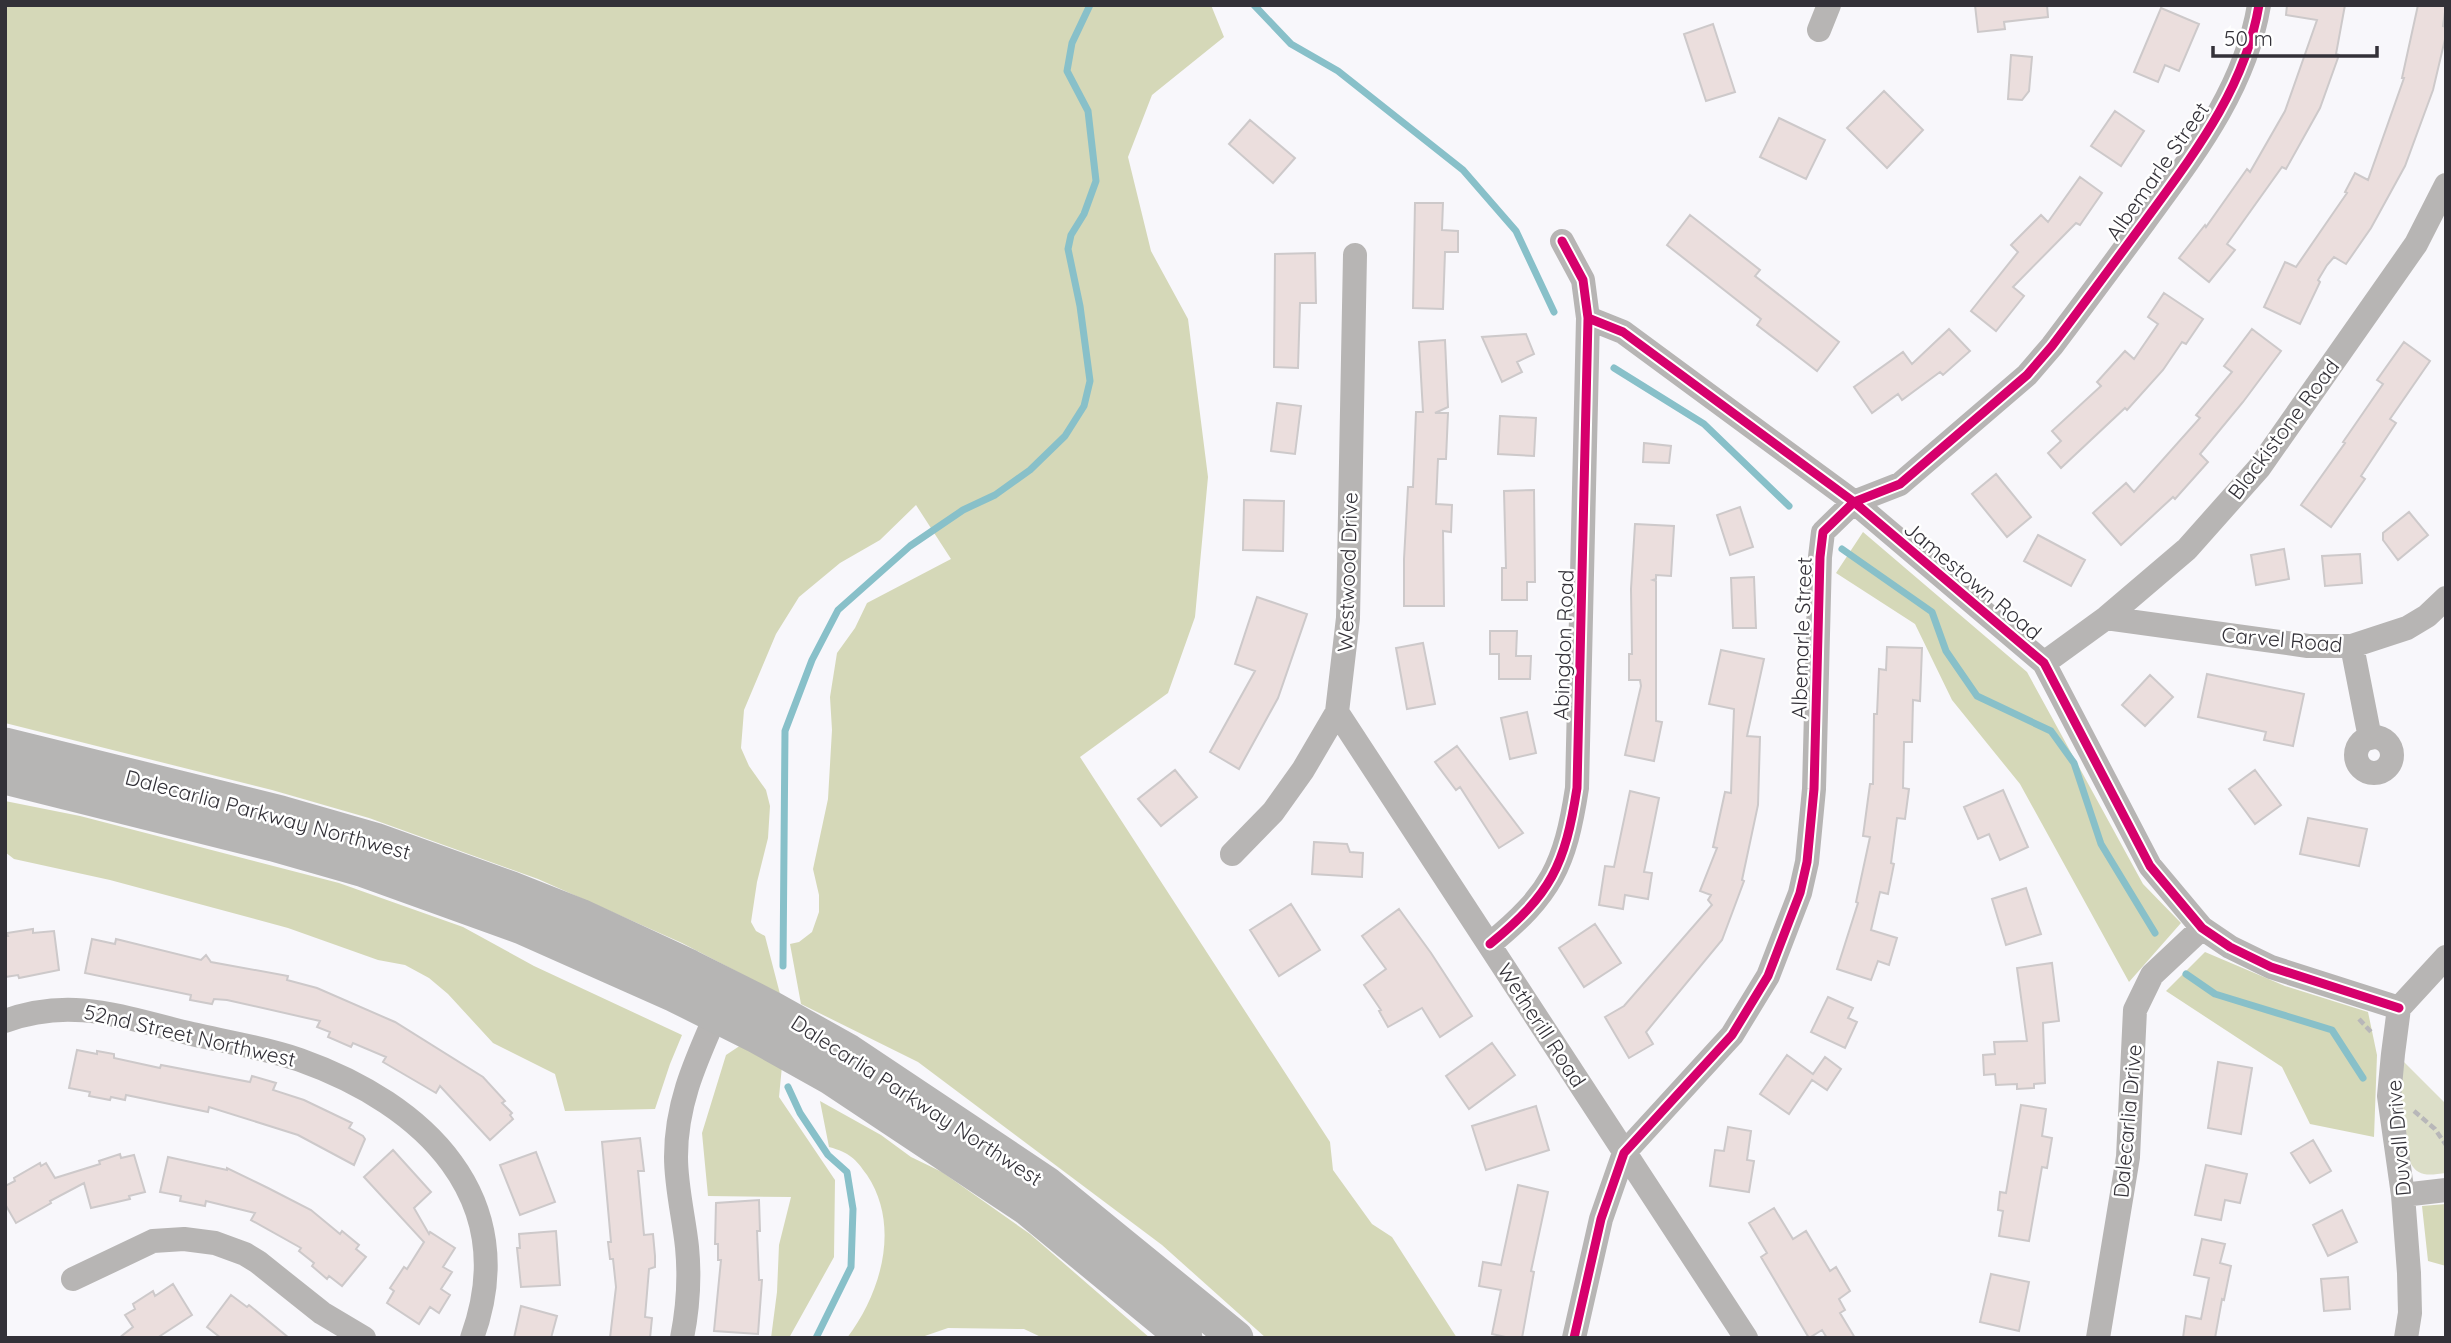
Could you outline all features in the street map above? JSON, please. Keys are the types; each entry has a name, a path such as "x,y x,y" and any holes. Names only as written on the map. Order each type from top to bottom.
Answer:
{"main road":[{"name":"Dalecarlia Parkway Northwest","path":"5,745 268,810 375,840 534,898 690,967 771,1007 848,1051 1047,1184 1236,1338"},
{"name":"Dalecarlia Parkway Northwest","path":"5,778 273,844 398,881 566,945 716,1015 830,1077 1027,1209 1185,1338"}],"street":[{"path":"1819,30 1829,5"},
{"name":"Albemarle Street","path":"1574,1338 1601,1219 1624,1153 1732,1035 1768,976 1800,893 1811,830 1823,532 1854,502 1900,484 2027,375 2052,346 2192,156 2225,105 2248,50 2259,5"},
{"name":"Blackistone Road","path":"2044,663 2106,618 2188,549 2259,468 2416,244 2446,185"},
{"path":"1563,241 1583,281 1588,318"},
{"name":"Westwood Drive","path":"1233,854 1273,812 1303,770 1337,712 1348,618 1355,255"},
{"name":"Jamestown Road","path":"1588,318 1623,332 1854,502 2044,663 2150,866 2202,928 2230,947 2271,967 2399,1008"},
{"name":"Abingdon Road","path":"1490,944 1522,917 1552,879 1563,856 1572,821 1577,788 1588,318"},
{"name":"Carvel Road","path":"2106,618 2308,646 2352,646 2407,628 2427,616 2446,598"},
{"path":"2352,646 2370,738"},
{"name":"Wetherill Road","path":"1337,712 1746,1338"},
{"name":"Dalecarlia Drive","path":"2098,1338 2128,1157 2135,1010 2152,975 2202,928"},
{"path":"2399,1008 2446,957"},
{"name":"Duvall Drive","path":"2399,1008 2389,1096 2403,1195 2410,1313 2406,1338"},
{"name":"52nd Street Northwest","path":"5,1021 47,1010 92,1011 287,1056 342,1078 393,1107 428,1134 443,1151 464,1181 475,1207 484,1241 487,1277 483,1305 472,1338"},
{"path":"682,1338 688,1275 676,1161 677,1126 688,1080 716,1015"},
{"path":"2403,1195 2446,1190"},
{"path":"73,1279 153,1241 184,1238 207,1241 230,1248 258,1262 322,1313 364,1338"}],"path":[{"path":"2352,993 2354,1013 2393,1054"},
{"path":"2389,1096 2414,1110 2435,1129 2446,1145"}],"green space":[{"path":"5,5 1211,5 1224,37 1152,95 1128,157 1151,251 1188,319 1208,477 1195,617 1168,693 1080,757 1330,1142 1333,1170 1372,1224 1392,1237 1457,1338 1266,1338 1162,1245 918,1062 801,1004 790,944 799,942 812,932 819,912 819,895 813,869 828,799 832,730 830,697 837,653 855,628 867,603 951,559 916,505 880,540 840,563 799,597 776,634 744,710 741,748 749,766 766,790 770,806 768,838 751,922 756,931 765,936 780,994 682,943 538,879 369,818 272,790 5,723"},
{"path":"1863,532 2027,672 2143,884 2181,923 2129,982 2020,784 1952,700 1915,624 1836,573"},
{"path":"5,801 80,816 339,883 463,927 534,966 682,1035 655,1109 565,1111 555,1074 493,1043 448,994 429,978 405,965 378,960 288,928 110,880 14,859 5,852"},
{"path":"2205,952 2285,986 2368,1012 2377,1055 2374,1137 2310,1124 2282,1067 2166,991"},
{"path":"744,1043 782,1066 779,1097 835,1180 834,1257 789,1338 771,1338 779,1245 791,1197 708,1196 702,1133 726,1055"},
{"path":"2402,1060 2446,1104 2446,1173 2421,1173 2410,1162 2399,1081"},
{"path":"820,1101 881,1135 911,1157 942,1172 1030,1234 1150,1338 1043,1338 1024,1329 948,1328 919,1338 847,1338 869,1301 877,1280 883,1259 883,1216 877,1195 863,1169 847,1154 829,1147"},
{"path":"2446,1204 2446,1266 2428,1261 2422,1206"}],"building":[{"path":"1975,5 2047,5 2048,17 2004,22 2005,29 1978,32"},
{"path":"2287,5 2345,5 2336,54 2339,55 2320,108 2286,169 2282,167 2227,244 2235,250 2209,282 2179,258 2205,225 2206,227 2247,169 2250,172 2285,111 2317,20 2286,15"},
{"path":"2418,5 2446,5 2443,26 2446,27 2446,35 2433,90 2405,166 2371,228 2346,264 2334,257 2327,265 2300,324 2264,307 2285,262 2296,267 2347,193 2345,192 2355,173 2368,180 2404,78"},
{"path":"2161,8 2199,24 2179,71 2165,65 2158,82 2134,72"},
{"path":"1713,24 1735,92 1706,101 1684,34"},
{"path":"2011,55 2032,57 2029,91 2022,100 2008,99"},
{"path":"1884,91 1923,130 1887,168 1847,128"},
{"path":"2115,111 2144,131 2121,166 2091,146"},
{"path":"1779,118 1825,140 1806,179 1760,157"},
{"path":"1250,120 1295,158 1273,183 1229,144"},
{"path":"2080,177 2102,193 2080,225 2076,223 2013,287 2024,296 1996,331 1971,311 2018,252 2011,245 2041,215 2048,222"},
{"path":"1415,203 1443,203 1442,230 1458,231 1458,252 1445,252 1443,309 1413,308"},
{"path":"1690,215 1760,270 1755,276 1839,342 1817,371 1757,325 1761,319 1667,245"},
{"path":"1315,253 1316,303 1300,303 1298,368 1274,367 1275,254"},
{"path":"2164,293 2203,319 2186,344 2182,342 2163,370 2127,410 2125,408 2061,468 2048,453 2061,441 2052,431 2101,386 2097,382 2125,351 2134,359 2158,324 2148,317"},
{"path":"1949,329 1970,351 1943,375 1940,372 1902,400 1898,394 1872,413 1854,387 1903,352 1912,364"},
{"path":"2252,329 2281,351 2200,454 2208,462 2175,499 2173,497 2121,545 2093,513 2126,483 2134,492 2200,418 2196,415 2232,372 2224,366"},
{"path":"1526,334 1534,354 1517,362 1522,372 1502,382 1482,337"},
{"path":"1445,340 1448,407 1435,413 1448,413 1446,459 1438,459 1436,504 1452,505 1451,532 1443,531 1444,606 1404,606 1408,487 1413,487 1416,412 1423,412 1419,342"},
{"path":"2404,342 2430,361 2390,419 2396,423 2361,476 2365,479 2331,527 2301,505 2383,384 2377,380"},
{"path":"1277,403 1301,406 1295,454 1271,451"},
{"path":"1500,416 1536,418 1534,456 1498,454"},
{"path":"1644,443 1671,446 1669,463 1643,462"},
{"path":"1996,474 2031,517 2007,537 1972,494"},
{"path":"1534,490 1535,582 1527,582 1527,600 1502,600 1502,568 1506,568 1504,491"},
{"path":"1244,500 1284,501 1283,551 1243,550"},
{"path":"1740,507 1753,547 1730,555 1717,515"},
{"path":"2409,512 2428,535 2398,560 2383,540 2383,533"},
{"path":"1635,524 1674,526 1671,576 1656,575 1653,580 1656,581 1656,721 1662,722 1654,761 1625,755 1641,686 1640,680 1629,680"},
{"path":"2038,535 2085,560 2071,586 2024,561"},
{"path":"2284,549 2289,579 2256,585 2251,555"},
{"path":"2360,554 2362,583 2325,586 2322,556"},
{"path":"1754,577 1756,628 1733,628 1731,578"},
{"path":"1257,597 1307,614 1278,698 1239,769 1210,752 1255,671 1235,664"},
{"path":"1490,631 1517,631 1516,656 1531,656 1530,679 1499,679 1499,654 1490,654"},
{"path":"1423,643 1435,704 1407,709 1396,648"},
{"path":"1887,647 1922,648 1920,701 1913,700 1912,742 1904,742 1903,788 1909,789 1905,819 1897,818 1891,863 1894,864 1888,894 1880,892 1871,930 1897,938 1889,965 1878,961 1871,980 1837,969 1858,903 1856,902 1870,837 1863,836 1870,784 1873,784 1874,714 1877,714 1879,669 1886,670"},
{"path":"1721,650 1764,659 1747,736 1760,737 1758,805 1742,880 1744,881 1722,940 1646,1032 1653,1044 1629,1058 1605,1017 1624,1006 1712,905 1708,900 1711,895 1700,891 1717,848 1713,847 1725,792 1731,793 1734,709 1709,704"},
{"path":"2207,674 2304,694 2293,746 2264,740 2266,732 2198,717"},
{"path":"2150,675 2173,697 2145,726 2122,705"},
{"path":"1527,712 1536,753 1510,759 1501,718"},
{"path":"1457,746 1523,833 1499,848 1460,787 1456,790 1435,762"},
{"path":"1175,770 1197,797 1161,826 1138,799"},
{"path":"2255,770 2281,805 2255,824 2229,789"},
{"path":"2003,790 2028,847 2000,860 1989,834 1978,839 1964,807"},
{"path":"1630,791 1659,798 1644,872 1652,873 1648,899 1625,895 1623,909 1599,905 1605,866 1614,867"},
{"path":"2308,818 2367,829 2359,866 2300,854"},
{"path":"1314,842 1347,844 1350,852 1363,853 1362,877 1312,874"},
{"path":"2026,888 2041,934 2006,945 1992,899"},
{"path":"1291,904 1320,950 1279,976 1250,930"},
{"path":"1399,909 1472,1016 1440,1037 1422,1008 1388,1027 1379,1011 1381,1010 1364,985 1386,969 1362,936"},
{"path":"1595,924 1621,963 1584,987 1559,948"},
{"path":"33,929 33,933 54,931 59,970 19,978 18,975 5,977 5,936 8,936 7,933"},
{"path":"92,939 115,944 116,939 201,960 206,955 211,962 288,976 287,980 317,988 395,1022 483,1077 505,1101 502,1103 512,1113 510,1115 513,1119 490,1140 440,1086 436,1093 383,1062 386,1057 353,1043 351,1047 328,1037 330,1032 317,1027 320,1021 227,1000 214,999 212,1004 190,1000 191,995 85,973"},
{"path":"2052,963 2059,1021 2043,1023 2045,1083 2034,1084 2034,1088 2017,1089 2017,1084 1996,1085 1995,1074 1984,1075 1983,1055 1995,1054 1994,1042 2027,1041 2017,968"},
{"path":"1828,997 1853,1008 1848,1018 1857,1022 1845,1048 1811,1032"},
{"path":"1492,1043 1515,1075 1469,1109 1446,1076"},
{"path":"77,1050 114,1054 114,1058 160,1068 161,1065 250,1082 252,1076 276,1083 273,1090 304,1100 352,1123 349,1128 365,1139 354,1165 298,1135 209,1107 208,1112 126,1095 125,1100 89,1096 90,1092 69,1088"},
{"path":"1787,1055 1813,1074 1825,1057 1841,1069 1827,1090 1812,1080 1789,1114 1760,1094"},
{"path":"2218,1062 2252,1068 2241,1134 2208,1128"},
{"path":"2021,1105 2046,1109 2042,1136 2052,1138 2047,1168 2042,1167 2029,1241 1999,1236 2003,1211 1998,1210 2000,1192 2006,1193"},
{"path":"1536,1106 1549,1150 1486,1170 1472,1126"},
{"path":"1728,1127 1751,1131 1747,1160 1754,1161 1749,1192 1710,1186 1715,1150 1724,1151"},
{"path":"640,1138 644,1171 638,1171 644,1235 653,1234 655,1256 655,1267 649,1269 645,1317 652,1318 650,1338 610,1338 616,1287 608,1242 611,1242 602,1142"},
{"path":"2313,1140 2331,1171 2310,1183 2291,1153"},
{"path":"393,1150 431,1192 414,1208 429,1234 430,1232 455,1248 443,1267 452,1272 441,1289 450,1295 439,1313 430,1307 419,1324 387,1303 394,1291 390,1288 404,1267 407,1269 424,1242 364,1177"},
{"path":"536,1152 555,1202 520,1215 500,1165"},
{"path":"120,1154 121,1158 134,1155 145,1192 129,1196 130,1199 91,1208 84,1183 16,1223 5,1204 5,1186 40,1163 41,1166 46,1163 55,1178 100,1164 99,1161"},
{"path":"168,1157 227,1168 268,1188 311,1210 340,1234 342,1231 359,1245 356,1249 366,1257 342,1286 329,1276 327,1279 312,1266 314,1263 299,1251 301,1248 251,1220 255,1213 206,1201 205,1206 180,1201 181,1196 160,1192"},
{"path":"2206,1165 2247,1174 2240,1203 2225,1200 2221,1220 2195,1215"},
{"path":"1518,1185 1548,1192 1531,1271 1534,1272 1522,1338 1510,1338 1492,1334 1501,1290 1479,1286 1483,1262 1501,1265"},
{"path":"759,1200 760,1231 757,1231 759,1280 762,1280 758,1334 714,1331 721,1260 718,1260 718,1244 715,1244 716,1203"},
{"path":"1774,1208 1793,1239 1806,1231 1830,1271 1836,1267 1850,1291 1839,1299 1845,1310 1840,1313 1855,1338 1827,1338 1822,1330 1809,1338 1761,1257 1767,1253 1749,1223"},
{"path":"2342,1210 2357,1242 2328,1256 2313,1225"},
{"path":"556,1231 560,1285 521,1287 517,1248 520,1248 519,1234"},
{"path":"2202,1239 2225,1244 2220,1263 2231,1266 2215,1338 2183,1338 2186,1316 2201,1319 2209,1278 2194,1275"},
{"path":"1991,1274 2029,1282 2019,1331 1980,1322"},
{"path":"2348,1277 2350,1309 2324,1311 2321,1279"},
{"path":"173,1284 192,1315 157,1338 119,1338 133,1327 125,1315 135,1309 133,1304 153,1291 155,1296"},
{"path":"231,1295 247,1307 249,1305 289,1338 221,1338 207,1327"},
{"path":"521,1306 557,1316 551,1338 514,1338"}],"waterway":[{"path":"783,966 785,731 812,660 838,610 910,546 963,510 995,495 1030,470 1065,436 1084,406 1090,381 1080,306 1068,249 1071,235 1084,214 1096,181 1088,111 1067,71 1072,43 1090,5"},
{"path":"1254,5 1291,44 1338,71 1463,170 1516,231 1554,312"},
{"path":"1614,368 1704,424 1789,506"},
{"path":"1842,549 1932,612 1946,651 1977,696 2051,731 2074,763 2101,844 2155,933"},
{"path":"2186,974 2215,994 2332,1030 2363,1078"},
{"path":"788,1087 800,1113 828,1155 847,1172 853,1209 851,1267 816,1338"}],"cycle path":[{"path":"1574,1338 1601,1219 1624,1153 1732,1035 1768,976 1800,893 1807,862 1814,789 1820,557 1823,532 1854,502 1900,484 2027,375 2052,346 2181,171 2215,120 2242,65 2259,5"},
{"path":"1490,944 1528,910 1552,876 1567,838 1577,788 1588,318 1583,280 1562,241"},
{"path":"1588,318 1623,332 1854,502 2044,663 2150,866 2202,928 2230,947 2271,967 2399,1008"}]}
